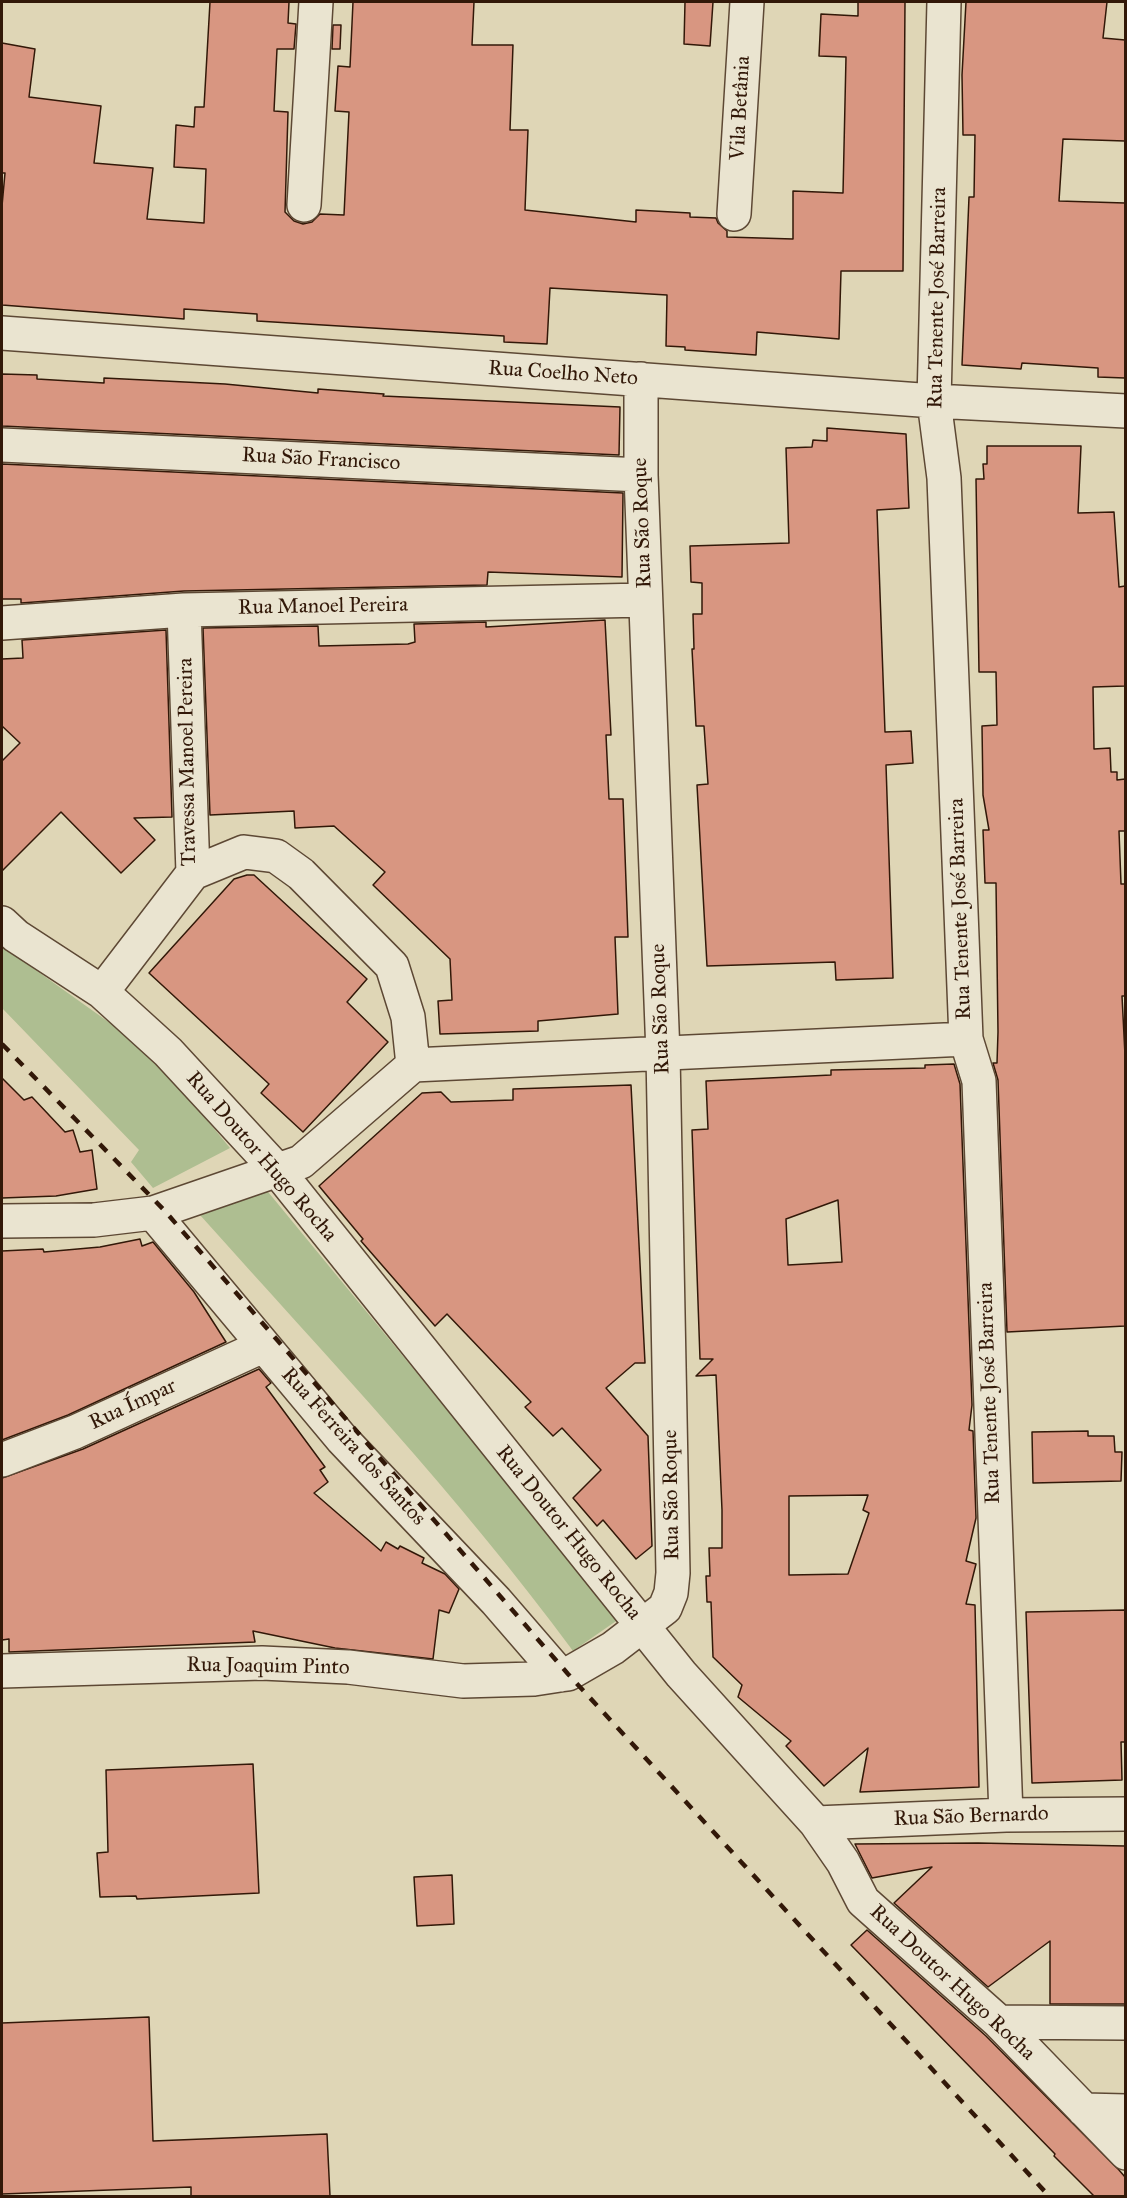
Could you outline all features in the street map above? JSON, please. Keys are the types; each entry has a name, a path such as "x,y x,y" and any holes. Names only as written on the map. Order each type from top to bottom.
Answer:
{"street":[{"path":"304,205 316,2"},
{"name":"Vila Betânia","path":"734,214 747,2"},
{"name":"Rua Tenente José Barreira","path":"944,2 934,402 944,478 966,1039 979,1081 1006,1815"},
{"name":"Rua Coelho Neto","path":"2,333 934,402 1125,411"},
{"name":"Rua São Roque","path":"641,379 645,600 663,1054 673,1573 665,1608 641,1625"},
{"name":"Rua São Francisco","path":"2,446 641,475"},
{"name":"Rua Manoel Pereira","path":"2,623 184,610 645,600"},
{"name":"Travessa Manoel Pereira","path":"102,992 193,873 184,610"},
{"path":"193,873 244,852 276,856 301,874 392,966 408,1017 413,1065"},
{"name":"Rua Doutor Hugo Rocha","path":"2,923 16,936 102,992 168,1052 278,1171 681,1674 816,1822 843,1862 864,1901 999,2022 1125,2153"},
{"path":"2,1221 94,1220 153,1213 278,1171 301,1162 413,1065 966,1039"},
{"name":"Rua Ferreira dos Santos","path":"153,1213 342,1439 496,1600 547,1677"},
{"name":"Rua Ímpar","path":"2,1460 75,1432 263,1346"},
{"path":"547,1677 568,1674 613,1648 641,1625"},
{"name":"Rua Joaquim Pinto","path":"2,1671 262,1663 348,1668 463,1681 547,1677"},
{"name":"Rua São Bernardo","path":"816,1822 1006,1815 1125,1814"},
{"path":"999,2022 1125,2023"},
{"path":"1084,2110 1125,2111"}],"green space":[{"path":"2,946 152,1053 230,1148 153,1188 131,1162 139,1150 2,1008"},
{"path":"264,1187 619,1619 573,1651 530,1594 439,1483 200,1215"}],"building":[{"path":"210,2 289,2 288,23 296,24 294,49 277,49 274,111 288,112 285,212 294,221 303,224 312,222 320,214 344,215 349,112 335,111 338,66 350,67 353,2 474,2 472,45 513,45 510,130 528,130 525,210 636,222 636,210 690,213 690,217 716,218 727,231 727,237 793,239 793,191 843,193 846,57 819,56 821,14 858,16 858,2 905,2 903,271 841,271 839,339 757,332 756,355 685,350 685,347 666,346 667,295 550,288 547,344 504,342 504,336 257,321 257,314 184,309 184,319 2,305 2,206 5,173 2,173 2,43 35,49 29,97 101,106 94,163 153,168 147,219 204,223 206,169 174,167 176,125 194,127 195,107 204,107"},
{"path":"685,2 713,2 710,46 684,44"},
{"path":"966,2 1107,2 1103,38 1125,40 1125,141 1063,139 1059,201 1125,203 1125,378 1098,377 1098,368 1022,363 1021,369 962,365 969,197 974,197 975,135 963,135 962,75"},
{"path":"333,25 341,25 340,49 332,49"},
{"path":"2,374 37,375 37,379 104,383 104,378 225,384 318,393 318,389 384,394 383,396 620,407 619,455 2,426"},
{"path":"827,428 906,434 909,508 877,510 885,732 911,731 913,763 886,765 893,978 836,980 835,962 707,966 697,785 708,784 704,726 696,726 692,649 694,649 693,614 702,614 702,583 691,582 690,546 789,543 786,448 812,447 813,440 827,441"},
{"path":"987,446 1081,446 1078,513 1114,512 1119,587 1125,586 1125,686 1093,687 1094,749 1110,748 1111,772 1117,772 1117,780 1125,779 1125,831 1119,831 1121,884 1125,884 1125,996 1122,996 1125,1055 1125,1326 1007,1332 998,1080 993,1063 997,1063 998,1032 996,883 985,883 983,830 989,830 983,795 982,726 997,725 996,672 979,672 976,479 984,479 983,464 987,464"},
{"path":"2,464 623,493 622,577 488,572 487,585 184,591 21,603 21,599 2,599"},
{"path":"605,620 611,735 606,735 609,799 623,799 628,937 615,937 618,1014 538,1021 538,1031 440,1034 438,1001 452,1000 450,959 373,885 385,872 334,826 295,828 294,811 210,815 203,628 318,626 319,646 408,644 415,642 414,624 486,622 486,627"},
{"path":"166,630 172,817 134,818 155,840 121,873 61,812 2,871 2,761 20,743 2,726 2,659 23,658 22,640"},
{"path":"254,875 367,979 347,1002 388,1042 303,1132 261,1093 269,1084 149,973 234,879"},
{"path":"954,1064 960,1084 972,1405 969,1430 973,1431 976,1518 966,1561 976,1564 966,1604 975,1605 979,1787 860,1792 868,1748 824,1786 786,1746 791,1741 738,1697 742,1685 713,1657 711,1602 707,1602 706,1576 710,1576 709,1548 722,1548 722,1510 716,1375 696,1376 713,1359 700,1359 692,1130 708,1129 706,1081 831,1075 831,1070 925,1068 925,1065","holes":["838,1200 842,1262 788,1265 786,1219","868,1495 863,1510 869,1513 848,1574 789,1575 789,1496"]},
{"path":"2,1078 24,1100 32,1097 65,1132 73,1130 80,1152 92,1150 97,1189 56,1196 2,1198"},
{"path":"631,1085 645,1363 635,1363 606,1388 648,1436 652,1546 636,1559 603,1520 597,1526 573,1498 601,1470 562,1428 553,1436 525,1407 531,1402 447,1314 435,1326 361,1241 363,1239 319,1186 422,1093 441,1092 451,1102 513,1100 513,1089"},
{"path":"140,1239 142,1246 153,1242 194,1292 226,1342 68,1415 2,1440 2,1251 43,1249 44,1252 100,1247"},
{"path":"259,1369 271,1383 266,1387 325,1467 320,1470 328,1482 314,1493 381,1551 386,1542 398,1549 400,1546 424,1558 422,1563 445,1574 459,1589 449,1613 439,1610 433,1659 335,1648 253,1631 255,1642 9,1652 9,1639 2,1640 2,1478 83,1449"},
{"path":"1088,1431 1088,1436 1114,1436 1115,1452 1122,1452 1121,1481 1033,1483 1032,1432"},
{"path":"1125,1610 1125,1742 1121,1742 1122,1780 1032,1783 1026,1612"},
{"path":"253,1764 259,1893 137,1899 136,1896 100,1897 97,1853 108,1852 106,1770"},
{"path":"978,1843 1125,1846 1125,2004 1050,2004 1050,1941 988,1987 894,1903 932,1867 872,1878 855,1844"},
{"path":"452,1875 454,1924 417,1926 414,1877"},
{"path":"867,1930 986,2036 1119,2170 1125,2177 1125,2196 1094,2196 1054,2156 1055,2154 851,1945"},
{"path":"149,2017 153,2141 327,2134 330,2196 191,2196 191,2187 2,2194 2,2023"}],"railway":[{"path":"2,1044 164,1210 568,1674 1049,2196"}]}
